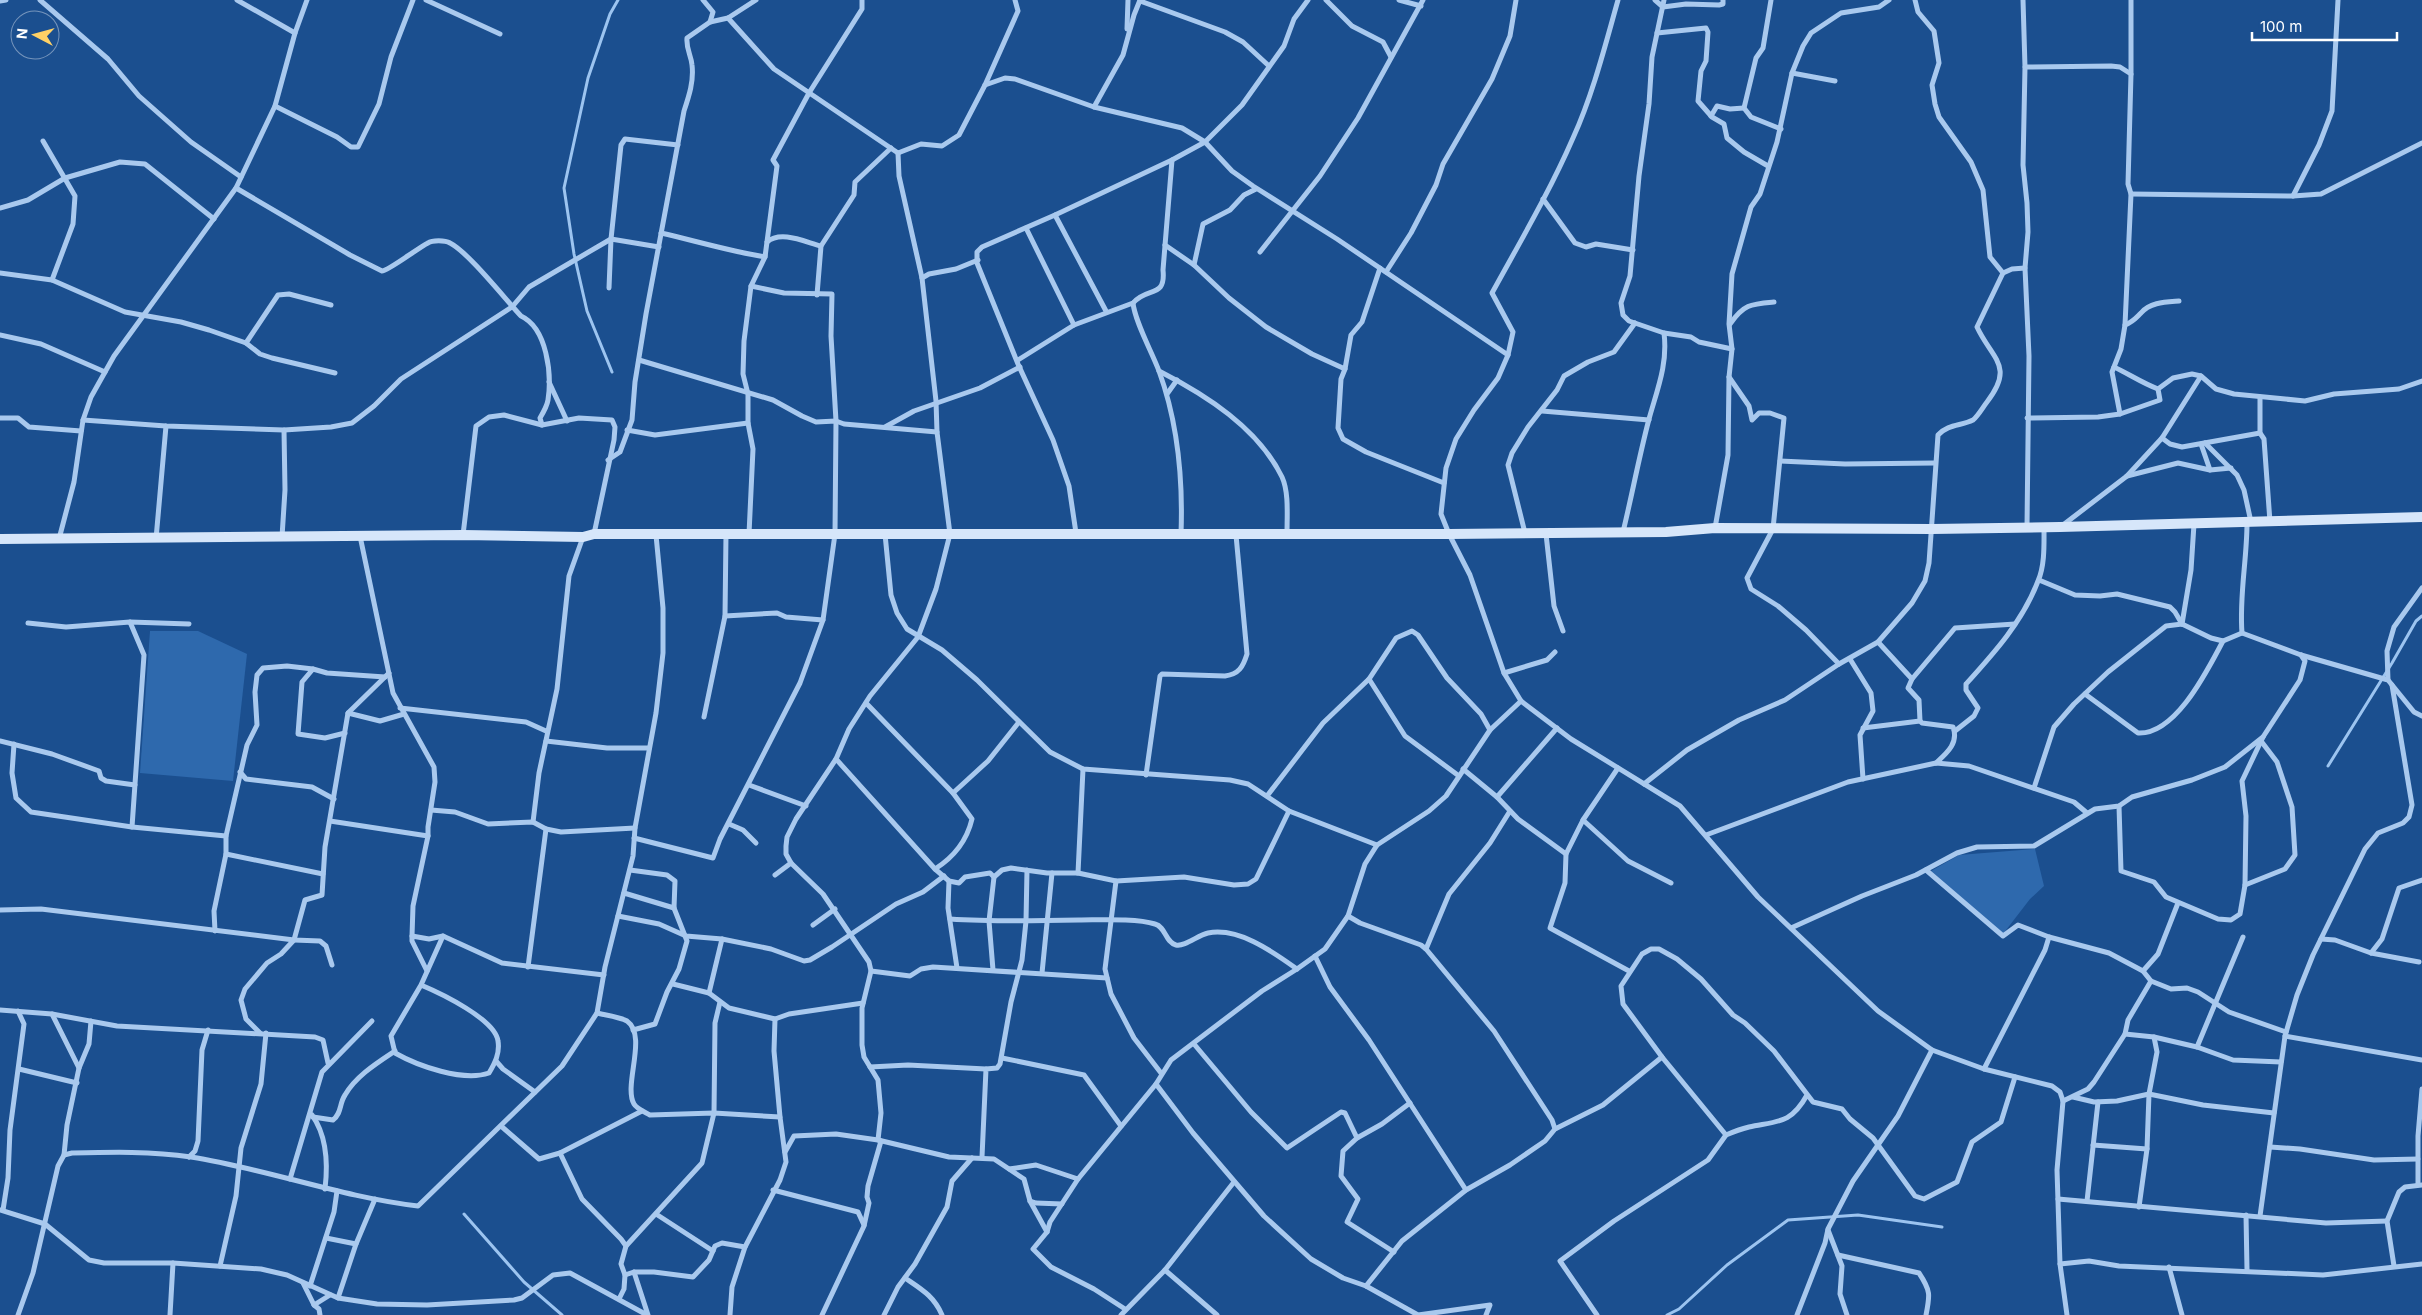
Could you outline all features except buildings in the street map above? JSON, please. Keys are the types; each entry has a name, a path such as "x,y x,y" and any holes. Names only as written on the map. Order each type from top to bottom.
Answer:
{"main road":[{"path":"0,539 59,540 463,535 583,536 594,534 1525,534 1666,532 1715,528 1932,529 2060,527 2422,517"}],"street":[{"path":"0,1 6,0"},
{"path":"40,0 108,59 139,96 191,142 241,177"},
{"path":"236,0 295,33"},
{"path":"59,540 74,482 83,420 91,397 142,316 236,188 275,106 295,33 307,0"},
{"path":"275,106 337,137 351,148 358,147 379,104 391,57 413,0"},
{"path":"426,0 500,34"},
{"path":"703,0 713,12 710,22"},
{"path":"608,460 620,452 632,420 639,360 661,233 684,111 692,89 693,67 686,46 687,38 710,22 728,18 756,0"},
{"path":"749,534 753,449 748,423 748,394 743,374 744,341 751,286 765,257 777,166 773,160 776,151 809,93 862,8 862,0"},
{"path":"898,153 921,144 942,146 959,135 985,85 1018,11 1015,0"},
{"path":"1127,37 1128,0"},
{"path":"1094,107 1123,55 1140,0 1225,32 1243,42 1269,66"},
{"path":"1077,535 1069,486 1053,440 1020,367 977,263 979,260 977,252 982,247 1172,160 1205,142 1242,105 1284,46 1294,19 1308,0"},
{"path":"1326,0 1352,26 1383,42 1391,57"},
{"path":"1260,252 1320,176 1358,118 1422,3 1399,0"},
{"path":"1386,272 1411,233 1436,186 1443,164 1492,79 1510,36 1516,0"},
{"path":"1618,0 1604,52 1574,137 1492,293 1513,332 1508,355 1498,378 1474,410 1456,439 1444,483 1441,514 1470,575 1504,673 1520,701 1557,728 1680,806 1758,897 1878,1010 1932,1050 1984,1069 2052,1086 2060,1092 2063,1101 2057,1170 2060,1264 2067,1315"},
{"path":"1655,0 1663,7 1719,6 1723,4 1723,0"},
{"path":"1664,0 1652,57 1649,104 1639,176 1630,276 1621,303 1623,315 1629,321 1664,333 1691,337 1699,342 1732,349"},
{"path":"1744,108 1756,58 1763,48 1771,0"},
{"path":"1715,528 1728,455 1729,377 1732,349 1729,324 1732,274 1751,207 1760,194 1781,129 1792,73 1803,46 1811,33 1841,13 1879,7 1889,0"},
{"path":"1915,0 1918,12 1934,31 1939,63 1932,85 1939,117 1971,162 1983,190 1990,257 2002,273"},
{"path":"2023,0 2025,67 2023,165 2028,232 2025,268 2029,356 2027,418 2028,527"},
{"path":"2120,414 2112,372 2121,350 2125,325 2131,194 2128,184 2132,74 2131,0"},
{"path":"2293,196 2319,145 2332,111 2338,0"},
{"path":"728,18 774,70 898,153"},
{"path":"1657,33 1706,28 1708,32 1706,60 1701,71 1697,98 1699,105 1724,124 1727,138 1744,152 1768,166"},
{"path":"2025,67 2111,66 2120,67 2132,74"},
{"path":"1792,73 1835,81"},
{"path":"985,85 1005,78 1015,78 1094,107 1182,128 1205,142 1232,171 1256,189 1380,268 1508,355"},
{"path":"1711,116 1717,106 1730,109 1744,108"},
{"path":"1744,108 1751,117 1781,129"},
{"path":"609,288 611,239 621,145 625,139 678,145"},
{"path":"43,141 75,196 73,224 52,280"},
{"path":"2131,194 2293,196 2321,194 2422,143"},
{"path":"817,295 821,246 854,195 855,182 891,148"},
{"path":"822,1315 864,1226 869,1203 867,1198 868,1186 880,1141 881,1113 878,1080 870,1067 862,1045 863,1003 871,972 869,962 835,909 823,894 791,863 786,854 787,837 836,760 849,729 866,703 918,637 936,590 950,534 937,432 936,401 922,278 899,176 898,153"},
{"path":"1018,360 1074,325 1106,311 1133,303 1138,297 1162,287 1164,283 1172,160"},
{"path":"0,208 28,200 65,178 120,162 145,164 214,219"},
{"path":"236,188 350,255 382,271 387,271 406,255 430,241 450,242 520,316 530,321 547,353 548,401 539,421 542,425"},
{"path":"1194,265 1203,224 1230,210 1244,195 1256,189"},
{"path":"1543,199 1575,243 1586,247 1596,244 1633,250"},
{"path":"1055,215 1106,311"},
{"path":"1026,228 1074,325"},
{"path":"661,233 704,242 717,248 765,257"},
{"path":"765,257 767,241 776,236 821,246"},
{"path":"83,420 166,426 284,430 331,427 352,423 374,406 401,379 512,307 529,287 611,239 659,247"},
{"path":"1165,245 1194,265 1229,298 1266,327 1312,354 1345,369"},
{"path":"922,278 928,274 956,269 979,260"},
{"path":"1380,268 1362,322 1351,335 1345,369 1340,379 1338,428 1343,439 1366,452 1444,483"},
{"path":"1644,784 1687,750 1738,720 1785,700 1838,664 1878,642 1912,603 1925,582 1929,563 1938,435 1943,429 1973,420 1997,389 2001,376 1999,361 1977,327 2002,273 2012,269 2025,268"},
{"path":"0,273 52,280 125,312 181,322 246,343 260,354 272,358 335,373"},
{"path":"634,838 712,858 720,838 729,824 800,683 823,620 835,534 836,421 831,336 832,294 784,293 751,286"},
{"path":"246,343 278,295 289,294 331,305"},
{"path":"2125,325 2137,319 2141,312 2157,303 2179,301"},
{"path":"1729,324 1739,311 1749,304 1774,302"},
{"path":"1133,303 1166,394 1178,453 1182,506 1180,534"},
{"path":"1525,534 1508,465 1512,453 1564,376 1588,362 1614,352 1635,323"},
{"path":"1623,532 1649,420 1665,367 1664,333"},
{"path":"0,335 41,344 105,372"},
{"path":"639,360 773,400 816,422 836,421 885,428 937,432"},
{"path":"885,428 936,401 980,388 1020,367"},
{"path":"2114,367 2132,376 2137,381 2158,389"},
{"path":"1159,371 1197,391 1240,425 1262,447 1282,478 1287,506 1287,533"},
{"path":"2158,389 2173,378 2192,374 2201,376 2216,388 2234,394 2305,401 2334,394 2399,389 2422,381"},
{"path":"2060,527 2126,476 2162,438 2201,376"},
{"path":"1729,377 1749,406 1752,420 1759,413 1770,413 1784,418 1773,529 1747,578 1750,589 1778,606 1806,630 1838,664"},
{"path":"548,379 567,421"},
{"path":"1166,394 1177,380"},
{"path":"2027,418 2098,417 2120,414 2160,400 2158,389"},
{"path":"2260,397 2260,433 2264,439 2270,522"},
{"path":"1542,410 1649,420"},
{"path":"463,535 476,426 489,417 504,415 542,425 579,418 612,420 615,427 594,534"},
{"path":"0,418 18,418 29,427 81,431"},
{"path":"627,430 655,435 748,423"},
{"path":"156,539 166,426"},
{"path":"282,538 285,490 284,430"},
{"path":"2162,438 2170,444 2182,447 2260,433"},
{"path":"2203,444 2231,468 2237,475 2244,490 2249,523 2242,594 2242,633"},
{"path":"2203,444 2210,470"},
{"path":"1780,461 1845,464 1935,463"},
{"path":"2126,476 2178,463 2210,470 2231,468"},
{"path":"2182,624 2191,570 2194,524"},
{"path":"1955,731 1974,716 1978,708 1966,690 1966,684 2004,641 2039,580 2044,550 2044,527"},
{"path":"1546,533 1554,606 1563,631"},
{"path":"704,717 725,616 726,534"},
{"path":"885,534 891,595 897,613 907,629 942,650 978,680 1050,752 1083,770 1230,780 1248,784 1289,811 1377,845"},
{"path":"64,1155 132,1151 190,1157 240,1166 325,1189 418,1206 562,1066 597,1013 604,975 630,870 635,828 656,712 663,653 663,608 656,535"},
{"path":"1146,775 1160,676 1162,674 1234,675 1244,666 1247,654 1236,535"},
{"path":"360,536 387,675 400,708 434,767 428,836 413,906 412,941 427,971"},
{"path":"534,822 539,773 556,689 569,576 583,536"},
{"path":"2039,580 2075,595 2100,596 2117,594 2170,607 2182,624"},
{"path":"2260,1216 2285,1034 2298,996 2321,939 2365,849 2378,833 2403,823 2409,817 2412,805 2390,683 2387,651 2394,627 2422,588"},
{"path":"725,616 777,613 786,617 823,620"},
{"path":"28,623 66,626 130,622 189,624"},
{"path":"130,622 144,654 132,827"},
{"path":"1920,721 1919,700 1908,688 1912,679 1956,628 2015,624"},
{"path":"2034,788 2054,727 2085,694 2166,626 2182,624 2211,638 2223,641 2242,633 2301,655 2390,683 2414,712 2422,716"},
{"path":"1267,796 1323,723 1368,679 1396,638 1412,631 1418,636 1447,678 1481,714 1490,730"},
{"path":"2085,694 2138,732 2145,733 2160,726 2197,691 2223,641"},
{"path":"1878,642 1912,679"},
{"path":"1504,673 1547,660 1555,652"},
{"path":"2119,806 2122,871 2154,882 2166,898 2225,921 2231,920 2240,914 2245,885 2246,816 2242,781 2262,739 2300,680 2305,662 2301,655"},
{"path":"1850,659 1871,692 1873,711 1863,728 1859,741 1863,779"},
{"path":"215,931 214,911 226,854 226,836 247,745 257,725 255,708 257,675 263,668 279,666 313,669 327,673 387,675"},
{"path":"313,669 302,682 298,734 325,738 345,732"},
{"path":"260,1033 246,1019 242,1000 245,990 267,964 281,954 294,940 305,900 322,895 330,821 348,713 387,675"},
{"path":"1368,679 1406,736 1459,776"},
{"path":"1125,1309 1094,1289 1051,1267 1035,1251 1034,1246 1047,1232 1050,1222 1078,1179 1156,1084 1161,1073 1172,1060 1262,991 1297,970 1325,948 1348,916 1365,864 1377,845 1429,811 1446,796 1490,730 1520,701"},
{"path":"866,703 953,793 972,819 968,835 947,861 935,869"},
{"path":"400,708 526,722 546,731"},
{"path":"348,713 380,721 404,714"},
{"path":"1863,728 1920,721 1922,723 1949,725 1955,731 1955,740 1948,752 1936,763"},
{"path":"953,793 988,761 1019,722"},
{"path":"1497,797 1557,728"},
{"path":"1791,928 1926,870 1957,853 1977,847 2034,846 2095,809 2119,806 2132,797 2192,780 2225,767 2262,739"},
{"path":"2245,885 2285,869 2295,855 2292,807 2277,762 2262,739"},
{"path":"0,741 99,771 101,778 106,781 135,785"},
{"path":"546,741 607,748 649,748"},
{"path":"14,744 12,772 16,798 31,812 132,827 226,836"},
{"path":"836,760 935,869 950,881 959,882 966,877 990,873 994,877"},
{"path":"1706,835 1773,808 1848,782 1936,763 1969,766 2074,802 2087,813"},
{"path":"1618,768 1583,820 1566,854 1565,884 1550,928 1629,971"},
{"path":"1078,873 1083,770"},
{"path":"1463,770 1497,797 1510,811 1566,854"},
{"path":"240,772 246,779 312,787 334,799"},
{"path":"749,785 806,806"},
{"path":"431,810 455,812 488,824 534,822 546,829 560,832 635,828"},
{"path":"993,970 989,922 994,877 1002,870 1011,868 1052,873 1078,873 1116,881 1184,877 1234,885 1248,884 1256,879 1289,811"},
{"path":"1426,949 1449,894 1485,849 1510,811"},
{"path":"1583,820 1628,861 1670,883"},
{"path":"330,821 428,836"},
{"path":"729,824 743,830 756,843"},
{"path":"528,967 546,829"},
{"path":"226,854 323,874"},
{"path":"775,875 791,863"},
{"path":"630,870 667,875 675,881 674,908 679,926 686,936 687,942 673,984 667,992 655,1024 633,1030"},
{"path":"870,1067 908,1065 997,1068 1002,1058 1011,1002 1020,972 1026,921 1027,870"},
{"path":"1926,870 2003,936 2018,925 2049,937 2109,953 2143,971 2151,981 2171,989 2187,988 2229,1012 2285,1034 2422,1060"},
{"path":"1042,973 1052,873"},
{"path":"618,916 658,924 686,936 722,939 771,949 804,961 810,960 896,904 923,892 944,876"},
{"path":"2371,952 2382,938 2399,888 2422,880"},
{"path":"950,881 948,908 957,968"},
{"path":"1116,881 1105,969 1107,978 1111,994 1134,1038 1161,1073"},
{"path":"624,893 674,908"},
{"path":"2143,971 2158,954 2178,903"},
{"path":"0,910 42,909 159,922 215,931 320,941 326,946 332,965"},
{"path":"813,925 835,909"},
{"path":"1348,916 1360,923 1421,945 1426,949 1494,1031 1552,1120 1555,1129"},
{"path":"950,919 989,922 1111,920 1156,924 1164,931 1168,940 1175,944 1180,944 1207,933 1236,935 1277,956 1297,970"},
{"path":"412,936 430,939 443,936 502,963 604,975"},
{"path":"422,985 478,1015 494,1032 498,1039 496,1061 489,1073 474,1076 452,1073 416,1064 395,1053 391,1036 422,985 443,936"},
{"path":"1984,1069 2045,950 2049,937"},
{"path":"2197,1047 2243,937"},
{"path":"709,993 722,939"},
{"path":"2321,939 2335,940 2371,952 2419,962"},
{"path":"1726,1135 1662,1057 1623,1004 1620,986 1642,954 1651,949 1659,948 1677,959 1701,979 1733,1015 1745,1022 1774,1051 1803,1086 1813,1102 1842,1109 1850,1120 1879,1145 1915,1196 1924,1199 1956,1182 1972,1142 2001,1122 2015,1077"},
{"path":"1315,956 1330,987 1410,1102 1466,1190"},
{"path":"871,972 910,976 921,969 933,967 1107,978"},
{"path":"2063,1101 2088,1089 2125,1034 2128,1020 2151,981"},
{"path":"673,984 709,993 729,1008 775,1019 789,1014 863,1003"},
{"path":"619,1299 624,1289 625,1275 621,1264 626,1246 702,1163 714,1113 715,1023 720,1002"},
{"path":"0,1010 52,1014 117,1026 315,1037 322,1040 328,1063"},
{"path":"18,1011 24,1024 20,1069 10,1130 8,1178 2,1210 45,1224 89,1260 104,1263 173,1263 261,1269 287,1276 338,1298 377,1304 500,1302 522,1298 552,1275 570,1273 648,1315"},
{"path":"597,1013 627,1022 633,1030 635,1045 631,1092 634,1104 642,1111 650,1114 714,1113 780,1117"},
{"path":"52,1014 79,1068"},
{"path":"730,1315 732,1287 745,1247 784,1172 786,1162 773,1035 775,1019"},
{"path":"290,1179 308,1111 322,1072 328,1063 372,1021"},
{"path":"18,1315 33,1273 58,1166 64,1155 66,1125 79,1068 89,1044 91,1022"},
{"path":"190,1157 195,1151 198,1141 202,1050 208,1030"},
{"path":"220,1266 236,1196 241,1148 261,1084 266,1033"},
{"path":"2125,1034 2154,1037 2197,1047 2232,1060 2281,1062"},
{"path":"2139,1207 2147,1149 2149,1094 2157,1052 2154,1037"},
{"path":"1194,1044 1251,1112 1287,1148 1341,1112 1346,1113 1357,1138"},
{"path":"1797,1315 1825,1243 1828,1229 1853,1181 1898,1116 1932,1050"},
{"path":"313,1117 333,1120 337,1116 344,1096 366,1072 395,1051"},
{"path":"1366,1286 1402,1241 1466,1190 1538,1146 1555,1129 1603,1105 1662,1057"},
{"path":"1002,1058 1084,1075 1121,1126"},
{"path":"496,1061 503,1069 535,1092"},
{"path":"20,1069 77,1083"},
{"path":"982,1157 986,1069"},
{"path":"1156,1084 1234,1182 1264,1216 1310,1259 1343,1278 1366,1286 1418,1315 1490,1305 1486,1315"},
{"path":"2394,1266 2387,1221 2399,1192 2404,1187 2420,1184 2418,1160 2422,1089"},
{"path":"2072,1097 2098,1102 2117,1101 2149,1094 2203,1105 2274,1113"},
{"path":"1597,1315 1560,1261 1614,1221 1708,1160 1726,1135 1747,1128 1784,1121 1799,1110 1807,1095"},
{"path":"1394,1252 1347,1222 1358,1199 1341,1176 1341,1157 1343,1151 1357,1138 1382,1124 1410,1102"},
{"path":"2087,1202 2098,1102"},
{"path":"308,1111 320,1128 328,1163 325,1189"},
{"path":"501,1126 539,1159 560,1153 642,1111"},
{"path":"785,1152 794,1136 836,1134 880,1141 949,1157 994,1159 1024,1179 1030,1201 1047,1232"},
{"path":"2093,1145 2147,1149"},
{"path":"2270,1147 2300,1148 2374,1160 2418,1160"},
{"path":"560,1153 582,1199 626,1246"},
{"path":"884,1315 947,1207 952,1181 972,1158"},
{"path":"1008,1169 1036,1165 1078,1179"},
{"path":"1121,1315 1165,1270 1234,1182"},
{"path":"773,1190 858,1212 864,1226"},
{"path":"310,1286 334,1212 338,1191"},
{"path":"2058,1198 2326,1223 2387,1221"},
{"path":"338,1298 356,1244 375,1199"},
{"path":"1030,1201 1062,1204"},
{"path":"656,1214 713,1251"},
{"path":"2246,1215 2247,1270"},
{"path":"1828,1229 1842,1266 1840,1294 1847,1315"},
{"path":"326,1238 356,1244"},
{"path":"625,1275 634,1272 693,1277 709,1260 715,1246 722,1243 745,1247"},
{"path":"1838,1254 1918,1273 1928,1286 1930,1296 1926,1315"},
{"path":"2060,1264 2088,1261 2119,1266 2247,1270 2323,1275 2422,1264"},
{"path":"170,1315 173,1263"},
{"path":"2169,1267 2182,1315"},
{"path":"1165,1270 1217,1315"},
{"path":"634,1272 648,1315"},
{"path":"904,1278 932,1298 942,1315"},
{"path":"303,1283 314,1305 319,1309 320,1315"},
{"path":"314,1305 330,1295"}],"shaded area":[{"path":"150,631 198,631 247,654 233,781 140,773"},
{"path":"2035,849 2044,886 2030,899 2003,934 1931,871 1959,855"}],"waterway":[{"path":"612,372 587,311 574,254 564,188 588,78 610,14 618,0"},
{"path":"2328,766 2416,621 2422,616"},
{"path":"464,1214 524,1282 562,1315"},
{"path":"1667,1315 1679,1309 1727,1265 1788,1220 1858,1215 1942,1227"}]}
